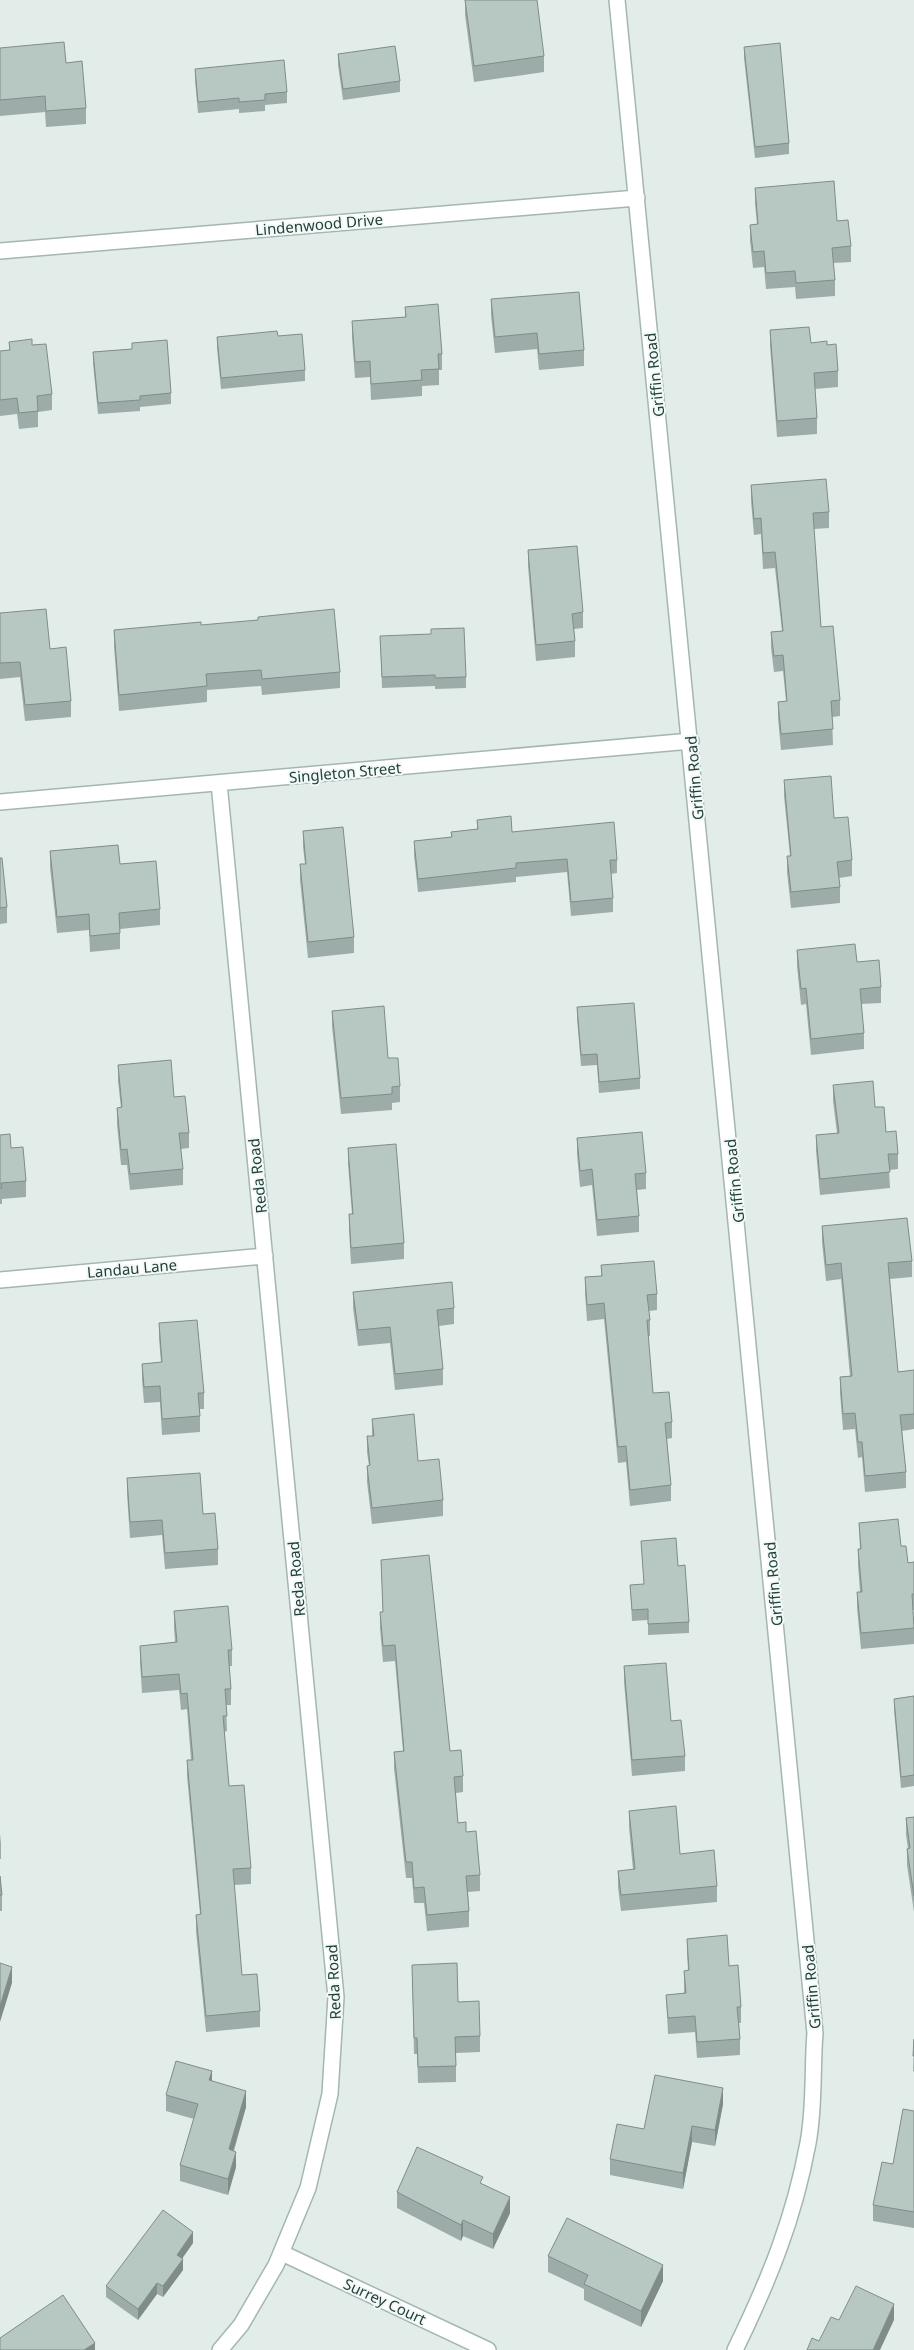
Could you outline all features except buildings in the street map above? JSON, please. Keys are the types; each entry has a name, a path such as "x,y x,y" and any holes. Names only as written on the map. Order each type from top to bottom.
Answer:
{"street":[{"name":"Griffin Road","path":"617,0 815,2032 808,2142 794,2209 766,2286 735,2350"},
{"name":"Lindenwood Drive","path":"0,251 637,198"},
{"name":"Singleton Street","path":"0,802 690,741"},
{"name":"Reda Road","path":"219,783 336,1997 330,2094 326,2121 308,2188 282,2253 241,2325 220,2350"},
{"name":"Landau Lane","path":"0,1280 265,1256"},
{"name":"Surrey Court","path":"282,2253 488,2350"}]}
